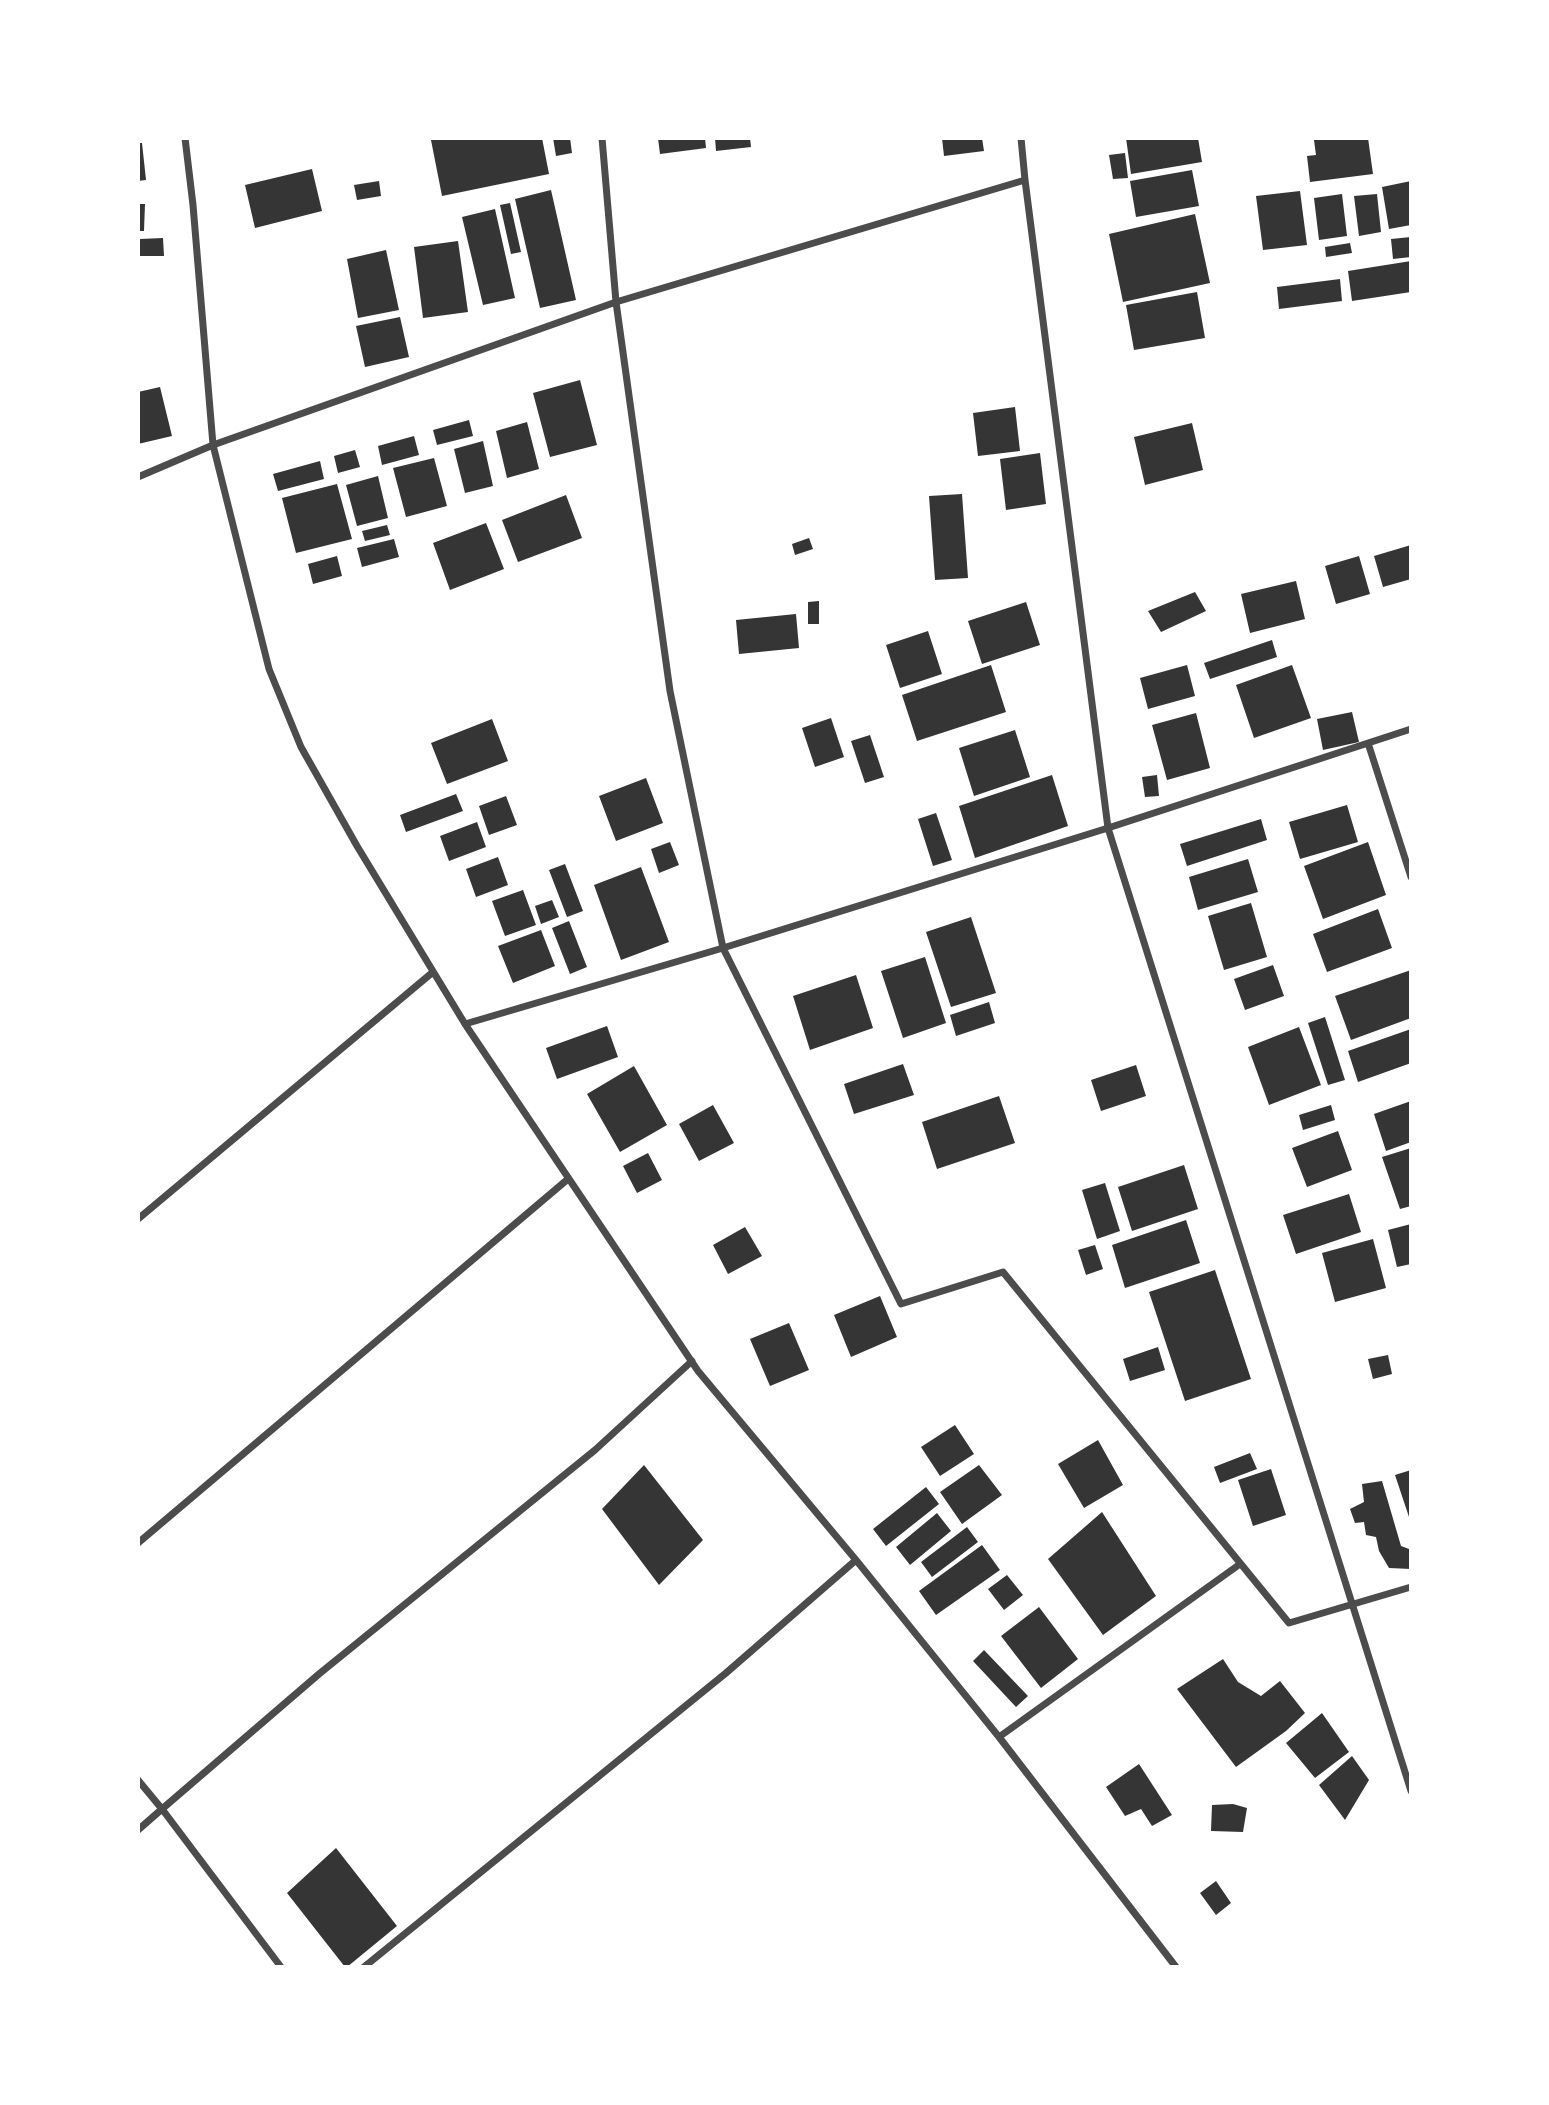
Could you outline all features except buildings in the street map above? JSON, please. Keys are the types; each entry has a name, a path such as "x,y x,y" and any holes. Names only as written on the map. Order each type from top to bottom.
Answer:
{"street":[{"path":"185,138 213,445 269,669 296,736 356,846 464,1024 698,1371 999,1737 1171,1965"},
{"path":"602,138 616,302 670,691 723,948 901,1304 1003,1272 1289,1623 1411,1587"},
{"path":"1021,138 1108,828 1411,1791"},
{"path":"138,477 213,445 616,302 1025,180"},
{"path":"464,1024 723,948 1108,828 1411,729"},
{"path":"1368,743 1411,877"},
{"path":"138,1219 433,972"},
{"path":"138,1543 568,1179"},
{"path":"138,1830 319,1674 595,1450 692,1361"},
{"path":"364,1967 726,1672 856,1560"},
{"path":"999,1737 1240,1564"},
{"path":"138,1780 281,1967"}]}
